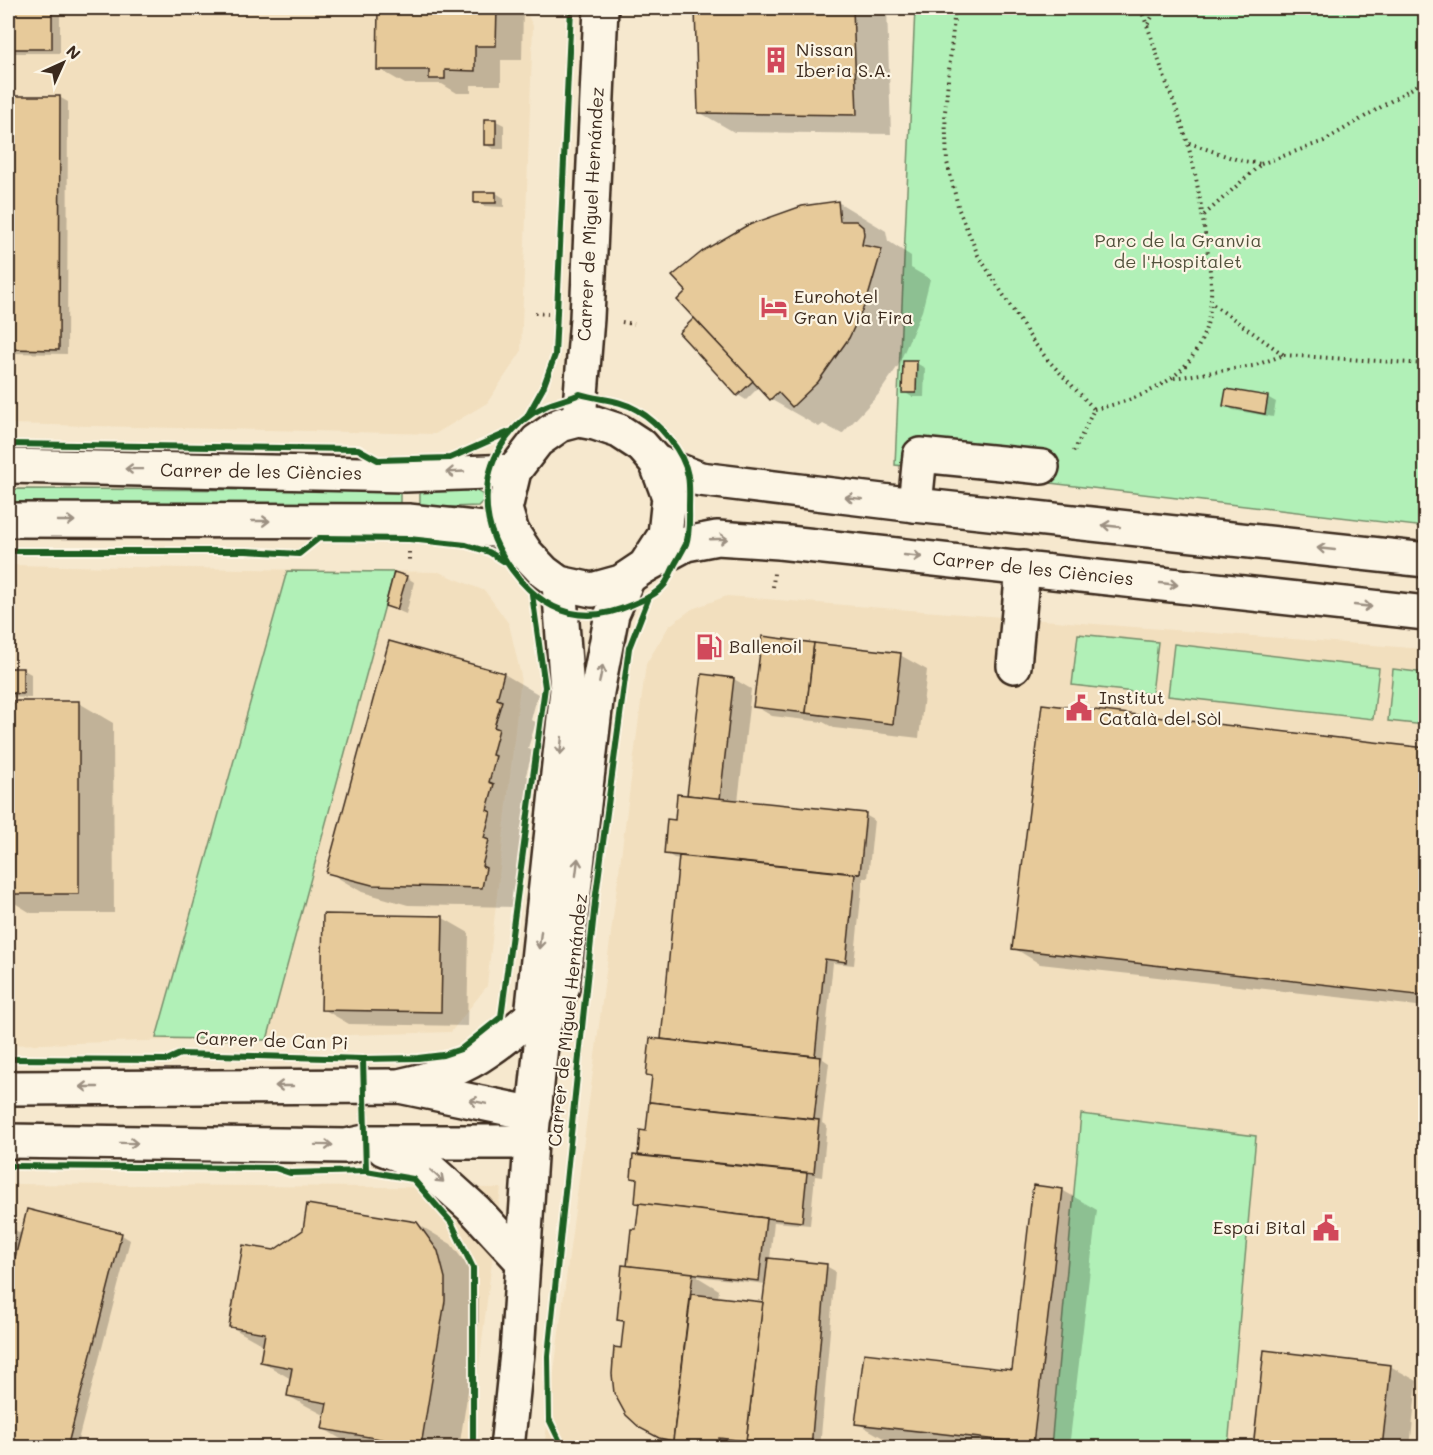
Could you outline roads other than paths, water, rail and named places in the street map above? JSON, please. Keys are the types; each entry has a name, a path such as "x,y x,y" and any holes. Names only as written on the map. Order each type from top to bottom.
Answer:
{"street":[{"name":"Carrer de Miguel Hernández","path":"579,420 587,318 601,8"},
{"path":"579,420 620,431 642,446 656,462 669,497 665,535 636,572 621,582 592,590 559,583 526,554 512,532 505,509 514,471 537,441 560,425 579,420"},
{"path":"915,505 920,455 1042,467"},
{"path":"656,462 700,479 915,505 1425,560"},
{"name":"Carrer de les Ciències","path":"8,466 405,475 514,471"},
{"path":"8,520 408,521 512,532"},
{"name":"Carrer de les Ciències","path":"636,572 686,544 717,538 779,542 1425,613"},
{"path":"1014,666 1023,568"},
{"name":"Carrer de Miguel Hernández","path":"538,1021 563,987 597,692 612,614 636,572"},
{"name":"Carrer de Miguel Hernández","path":"507,1448 517,1353 538,1021 567,690 559,583"},
{"path":"8,1088 399,1086 422,1081 458,1066 487,1052 538,1021"},
{"path":"399,1086 533,1128"},
{"path":"8,1141 346,1146 366,1142 533,1128"},
{"path":"366,1142 425,1166 475,1210 523,1262"}],"place":[{"name":"Nissan Iberia S.A.","path":"776,60"},
{"name":"Eurohotel Gran Via Fira","path":"774,307"},
{"name":"Ballenoil","path":"709,647"},
{"name":"Institut Català del Sòl","path":"1079,708"},
{"name":"Espai Bital","path":"1326,1228"}],"park label":[{"name":"Parc de la Granvia de l'Hospitalet","path":"1178,251"}]}
